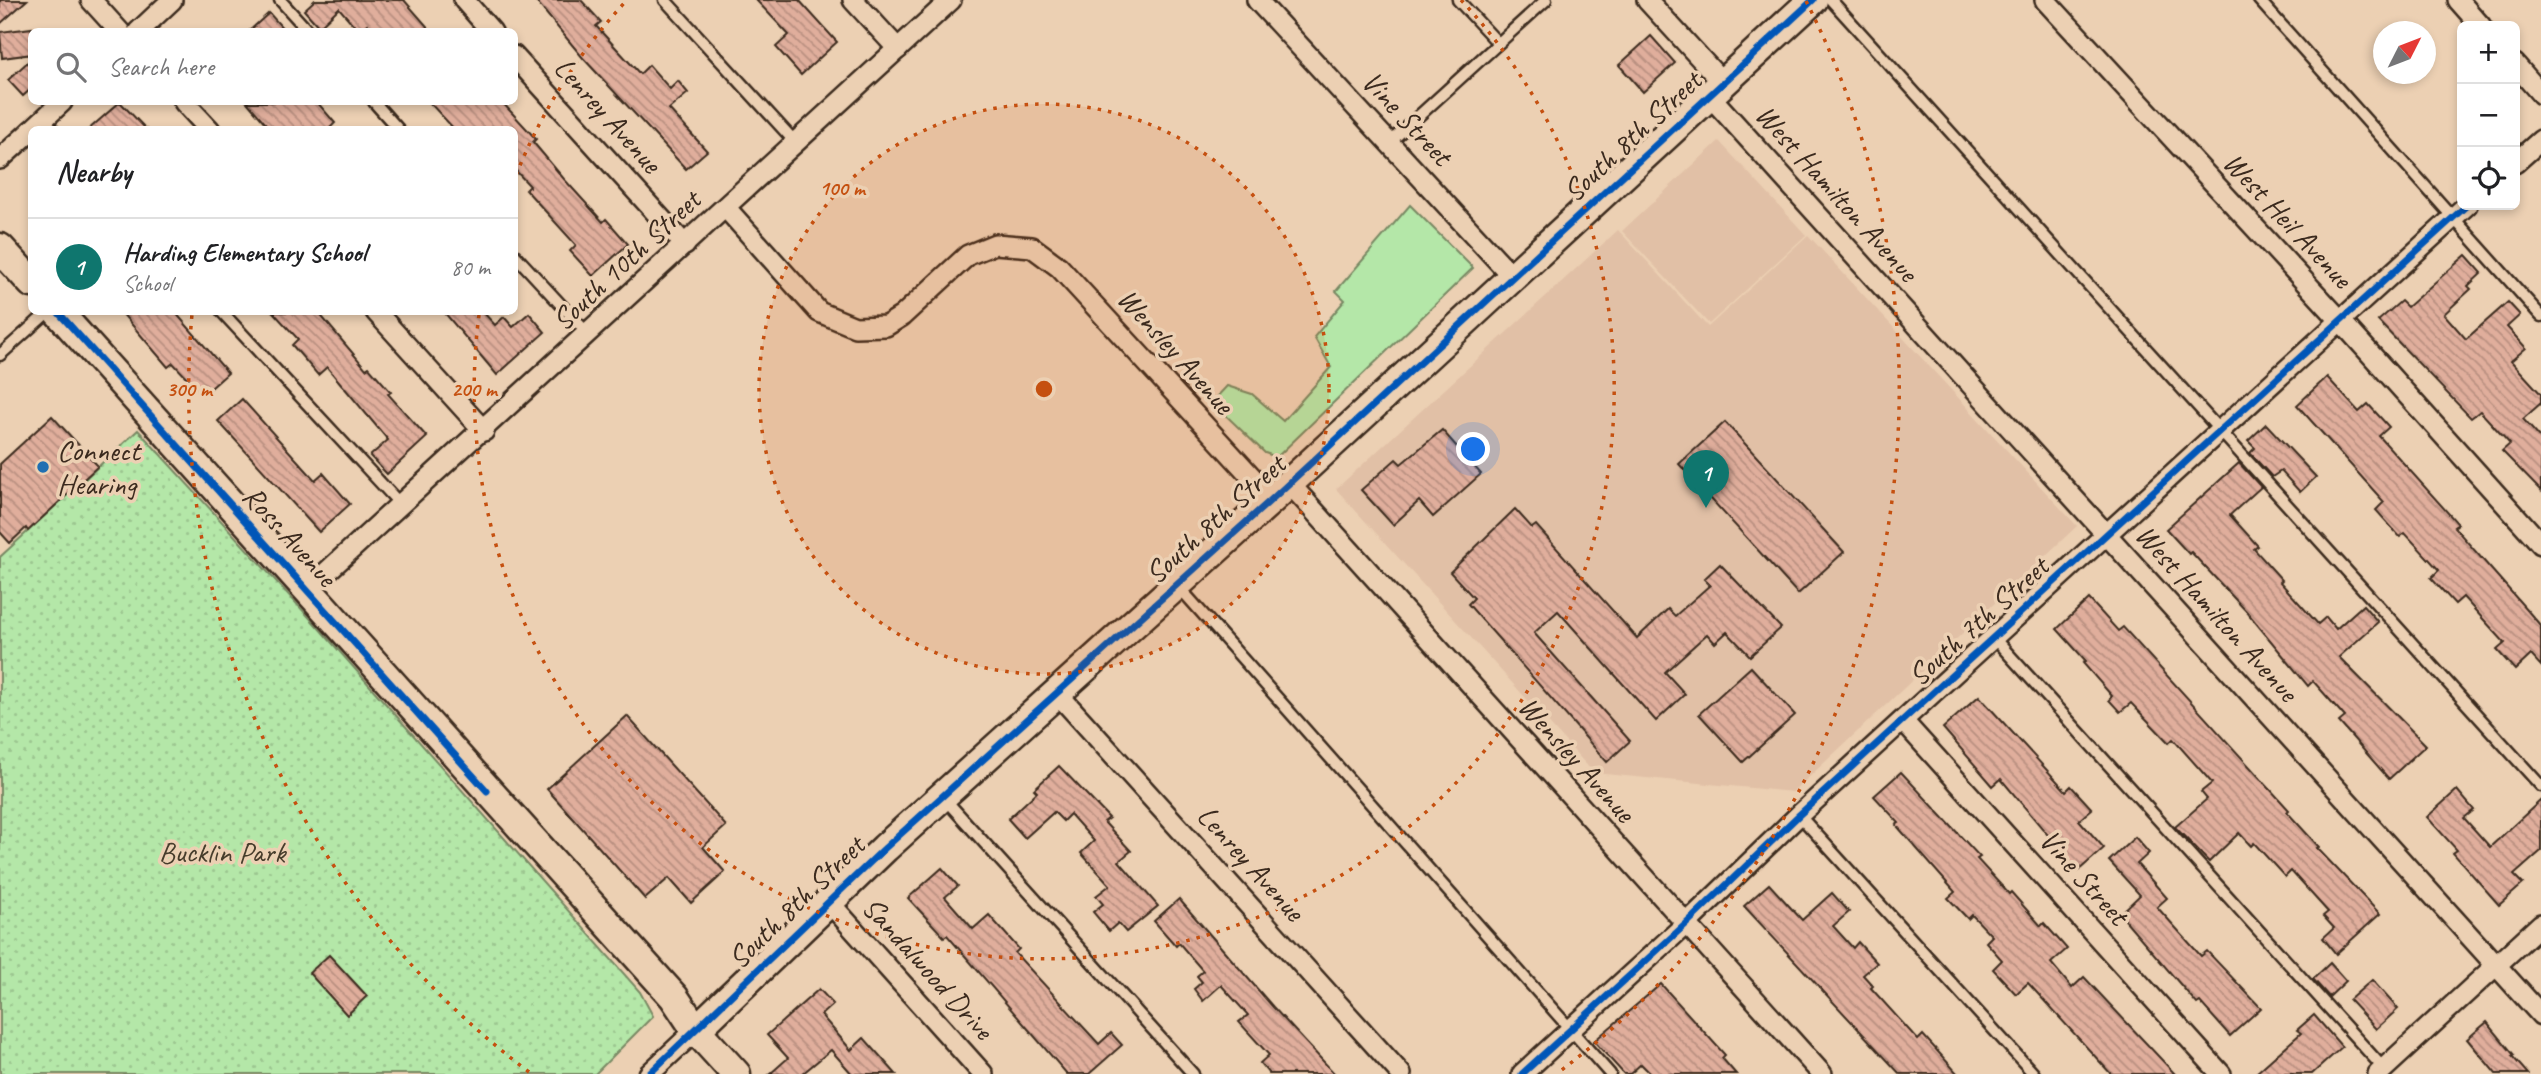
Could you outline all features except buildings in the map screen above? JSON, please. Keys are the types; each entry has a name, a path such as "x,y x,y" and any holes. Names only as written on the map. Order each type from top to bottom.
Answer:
{"street":[{"path":"91,0 116,28"},
{"path":"142,28 172,0"},
{"path":"464,0 488,28"},
{"path":"853,0 898,49"},
{"name":"South 10th Street","path":"308,589 484,431 951,0"},
{"name":"Vine Street","path":"1257,0 1513,277"},
{"name":"West Hamilton Avenue","path":"1647,0 1716,89 2106,535 2541,1015"},
{"name":"South 8th Street","path":"649,1074 828,901 1280,491 1813,0"},
{"name":"West Heil Avenue","path":"2045,0 2340,320 2541,544"},
{"path":"2458,0 2477,21"},
{"name":"Lenrey Avenue","path":"518,60 685,245"},
{"path":"2520,70 2541,93"},
{"path":"41,126 59,105"},
{"path":"187,105 206,126"},
{"path":"0,159 28,137"},
{"path":"2520,159 2541,140"},
{"name":"Wensley Avenue","path":"726,208 819,312 855,327 871,329 894,321 968,255 995,244 1032,247 1059,267 1280,491 1686,924 1822,1074"},
{"name":"South 7th Street","path":"1522,1074 1686,924 1799,815 2460,211"},
{"path":"0,248 28,279"},
{"name":"Ross Avenue","path":"61,315 674,997 696,1030 736,1074"},
{"path":"379,315 484,431"},
{"name":"Lenrey Avenue","path":"1057,693 1401,1074"},
{"name":"Vine Street","path":"1903,721 2221,1074"},
{"name":"Sandalwood Drive","path":"828,901 983,1074"},
{"path":"2383,1072 2541,924"}],"lane":[{"path":"280,0 305,28"},
{"path":"665,0 796,144"},
{"path":"1458,0 1499,43"},
{"path":"1390,143 1546,0"},
{"path":"1832,0 2541,786"},
{"path":"2259,0 2460,211 2541,316"},
{"path":"377,105 396,126"},
{"path":"518,258 589,334"},
{"path":"0,355 45,315"},
{"path":"225,315 402,506"},
{"path":"1177,585 1610,1074"},
{"path":"1993,637 2383,1072"},
{"path":"943,796 1193,1074"},
{"path":"1799,815 2034,1074"}],"shaded area":[{"path":"1719,141 1806,235 1709,324 1622,231"},
{"path":"1618,230 1708,327 1808,235 2077,526 1793,792 1594,773 1336,489"}],"green space":[{"path":"1410,205 1473,268 1277,457 1265,453 1212,402 1227,386 1252,394 1283,421 1331,367 1314,337 1345,300 1336,291"},
{"name":"Bucklin Park","path":"138,430 318,627 640,992 653,1016 595,1074 0,1074 0,557"}],"cycle path":[{"path":"649,1074 885,848 1272,499 1813,0"},
{"path":"1522,1074 1686,924 1799,815 2462,210"},
{"path":"61,315 487,791"}],"place":[{"name":"Connect Hearing","path":"43,467"},
{"name":"Harding Elementary School","path":"1706,508"}]}
